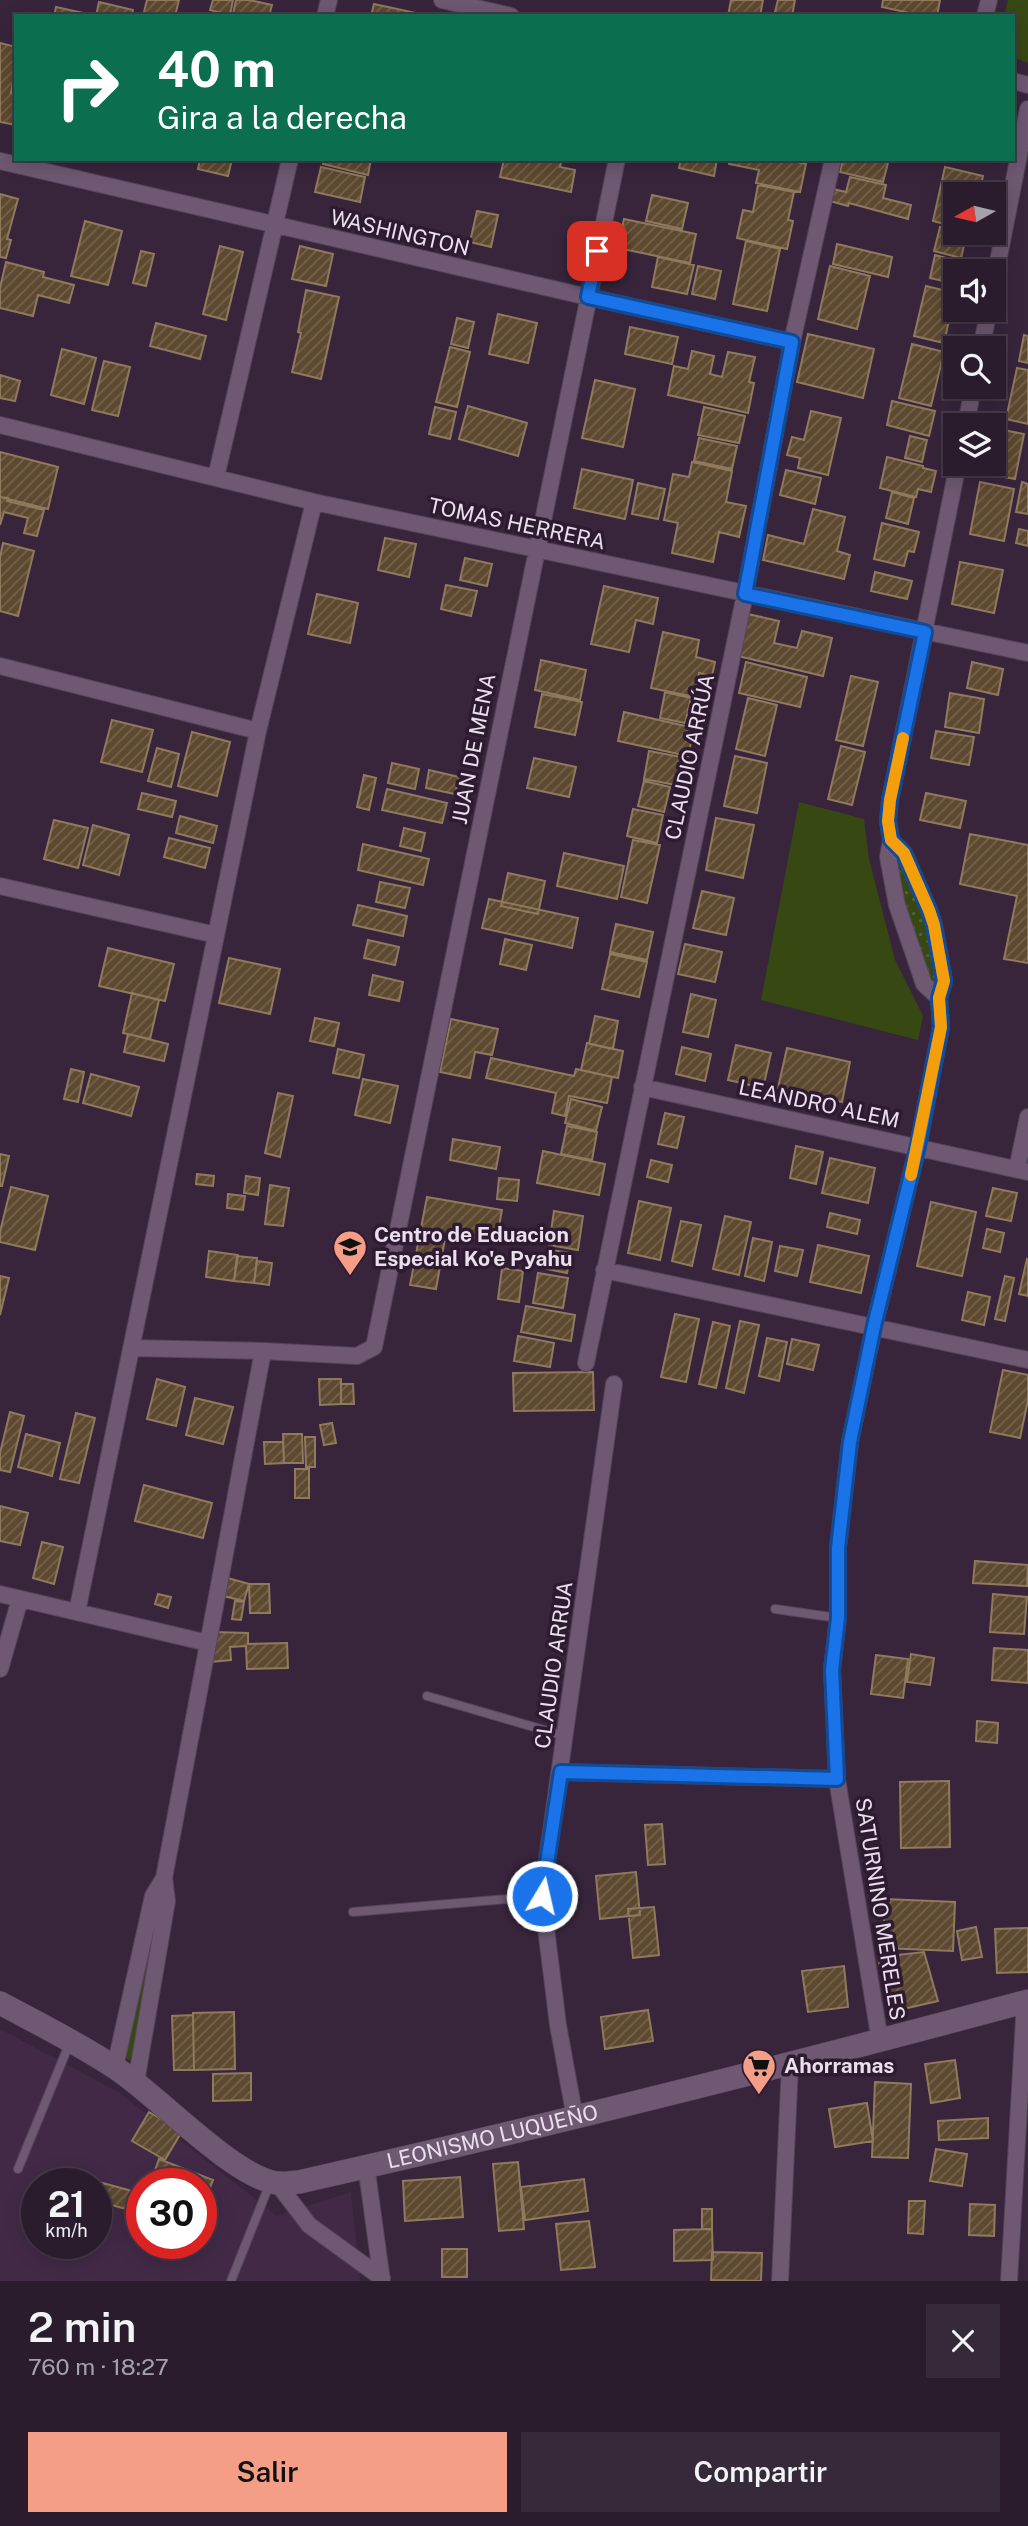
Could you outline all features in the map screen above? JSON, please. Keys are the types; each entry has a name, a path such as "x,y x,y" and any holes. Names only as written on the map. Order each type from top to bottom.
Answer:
{"street":[{"path":"443,0 502,14"},
{"path":"999,259 1028,109"},
{"name":"WASHINGTON","path":"0,161 274,226 792,342"},
{"path":"216,477 290,161"},
{"name":"JUAN DE MENA","path":"263,1350 357,1356 374,1347 617,161"},
{"name":"CLAUDIO ARRÚA","path":"586,1363 745,594 792,342 833,161"},
{"name":"TOMAS HERRERA","path":"0,425 314,502 1028,653"},
{"path":"939,998 924,984 904,929 888,857 891,840 888,821 956,476"},
{"path":"77,1612 258,731 314,502"},
{"path":"0,666 258,731"},
{"name":"SATURNINO MERELES","path":"880,2041 837,1779 832,1670 838,1618 838,1548 850,1442 874,1326 918,1146 941,1027 939,998 944,981 934,925 904,853 891,840"},
{"path":"0,886 216,935"},
{"name":"LEANDRO ALEM","path":"642,1087 1023,1170"},
{"path":"1023,1170 1028,1117"},
{"path":"604,1270 1028,1360"},
{"path":"131,1348 263,1350 164,1878 167,1901 136,2082"},
{"name":"CLAUDIO ARRUA","path":"575,2118 558,2025 542,1896 614,1384"},
{"path":"0,1594 208,1643"},
{"path":"0,1669 20,1599"},
{"path":"561,1772 837,1779"},
{"path":"115,2067 153,1896 164,1878"},
{"path":"1009,2281 1026,2002"},
{"name":"LEONISMO LUQUEÑO","path":"274,2182 299,2182 575,2118 790,2065 1026,2002"},
{"path":"0,2003 115,2067 136,2082 228,2159 254,2176 274,2182 309,2225 382,2279"},
{"path":"780,2281 790,2065"},
{"path":"366,2165 382,2279"}],"lane":[{"path":"775,1609 838,1618"},
{"path":"427,1696 565,1736"},
{"path":"353,1912 542,1896"},
{"path":"18,2169 70,2041"},
{"path":"232,2281 274,2182"}],"shaded area":[{"path":"0,2029 118,2092 215,2168 126,2168 126,2259 217,2259 217,2169 277,2216 351,2192 360,2281 0,2281"}],"green space":[{"path":"1008,0 1028,0 1028,63 1015,58 1015,14 1004,14"},
{"path":"799,802 864,819 869,859 895,960 923,1016 918,1040 761,1000"},
{"path":"894,850 928,924 937,984 932,984 904,903"},
{"path":"160,1895 134,2057 128,2060 124,2055"}],"building":[{"path":"147,0 179,0 176,14 144,14"},
{"path":"213,0 233,0 230,14 210,10"},
{"path":"236,0 272,5 270,14 233,14"},
{"path":"731,0 763,0 760,14 728,14"},
{"path":"778,0 795,0 792,14 774,14"},
{"path":"883,0 940,0 937,14 914,14 882,7"},
{"path":"99,2 133,10 132,14 96,14"},
{"path":"374,4 416,13 416,14 372,14"},
{"path":"56,7 88,14 54,14"},
{"path":"0,43 14,46 14,83 11,93 14,94 14,125 0,122"},
{"path":"200,161 232,161 228,176 198,169"},
{"path":"324,161 371,161 368,175 323,164"},
{"path":"504,161 562,161 560,167 575,170 571,192 500,177"},
{"path":"681,161 717,161 714,176 679,168"},
{"path":"730,161 793,161 806,164 800,192 756,183 759,170 729,164"},
{"path":"843,161 888,161 883,182 840,172"},
{"path":"321,167 365,177 360,202 315,192"},
{"path":"945,167 983,176 982,182 943,182 943,224 933,221"},
{"path":"850,177 886,185 883,198 911,205 908,219 849,203 848,206 830,201 833,189 846,192"},
{"path":"758,185 794,192 788,220 793,221 787,249 737,238 743,210 753,212"},
{"path":"0,194 18,199 7,239 11,240 6,258 0,257"},
{"path":"652,195 688,203 682,229 646,221"},
{"path":"477,211 498,215 491,247 470,242"},
{"path":"624,219 696,234 690,263 618,248"},
{"path":"85,221 122,231 108,285 71,276"},
{"path":"940,227 943,228 943,245 964,245 961,258 934,251"},
{"path":"746,241 780,249 767,311 733,304"},
{"path":"837,244 892,257 888,277 833,264"},
{"path":"220,246 243,252 226,320 203,314"},
{"path":"300,246 333,254 326,286 292,279"},
{"path":"141,251 154,254 146,286 133,283"},
{"path":"935,255 950,259 943,259 943,281 930,278"},
{"path":"658,257 694,265 687,294 652,287"},
{"path":"6,262 44,272 43,277 74,285 69,303 38,295 33,316 0,308 0,288"},
{"path":"698,266 721,271 715,299 692,294"},
{"path":"830,266 870,276 857,329 818,319"},
{"path":"926,286 943,290 943,322 949,322 943,343 914,336"},
{"path":"306,290 339,297 321,379 292,372 301,333 298,332"},
{"path":"498,314 537,323 528,363 489,354"},
{"path":"457,318 474,322 468,348 451,344"},
{"path":"156,323 206,336 200,359 150,346"},
{"path":"630,327 678,337 672,364 625,354"},
{"path":"808,334 874,349 863,398 797,382"},
{"path":"1024,335 1028,336 1028,363 1019,361"},
{"path":"912,344 943,352 931,406 899,398"},
{"path":"450,347 470,352 457,407 436,402"},
{"path":"62,349 96,358 84,404 51,395"},
{"path":"692,351 714,356 710,374 722,377 728,352 755,357 749,382 754,383 748,413 668,395 674,366 688,369"},
{"path":"104,361 130,367 118,416 92,410"},
{"path":"1017,368 1028,370 1028,424 1006,419"},
{"path":"0,375 20,381 15,401 0,398"},
{"path":"595,380 635,389 623,447 582,438"},
{"path":"892,401 935,411 929,436 887,425"},
{"path":"468,406 527,423 518,456 459,439"},
{"path":"435,407 456,412 450,439 429,434"},
{"path":"704,407 745,416 739,443 698,435"},
{"path":"811,411 841,418 828,475 798,468 800,458 787,455 792,437 804,440"},
{"path":"1006,431 1024,434 1015,479 999,476 1006,476"},
{"path":"910,436 927,440 922,462 905,458"},
{"path":"699,438 737,446 732,469 694,461"},
{"path":"0,452 58,467 48,509 0,497"},
{"path":"887,457 936,471 931,492 918,489 916,497 880,488"},
{"path":"692,462 732,471 726,502 746,506 739,537 719,532 713,562 672,553 678,523 664,520 673,474 689,477"},
{"path":"582,469 633,480 625,519 574,508"},
{"path":"786,470 821,478 815,504 780,495"},
{"path":"980,482 1014,489 1004,541 970,534"},
{"path":"1022,482 1028,484 1028,514 1016,512"},
{"path":"638,483 665,489 658,519 632,514"},
{"path":"892,492 914,498 908,524 886,518"},
{"path":"0,497 44,510 37,536 24,533 28,518 4,512 0,525"},
{"path":"813,509 845,517 837,551 850,555 844,579 763,560 768,535 804,544"},
{"path":"882,523 919,532 914,552 908,551 904,566 874,559"},
{"path":"1019,529 1028,531 1028,546 1016,543"},
{"path":"385,538 416,544 409,577 378,570"},
{"path":"3,543 34,551 18,616 0,611 0,557"},
{"path":"465,558 492,564 487,586 460,580"},
{"path":"960,562 1003,570 994,613 952,604"},
{"path":"875,572 912,581 907,599 871,591"},
{"path":"446,585 477,591 471,616 441,609"},
{"path":"604,586 658,598 653,624 636,620 629,652 591,644"},
{"path":"317,594 358,603 350,643 308,634"},
{"path":"748,614 779,621 774,643 797,648 802,631 832,638 823,676 738,656"},
{"path":"663,632 699,640 696,657 715,662 712,676 699,673 695,697 651,688"},
{"path":"541,660 586,670 580,700 535,690"},
{"path":"746,662 807,677 800,707 739,693"},
{"path":"972,662 1003,669 998,695 967,688"},
{"path":"851,676 878,682 863,746 836,740"},
{"path":"665,692 691,698 685,723 660,718"},
{"path":"950,693 984,699 979,733 945,727"},
{"path":"542,694 582,702 575,735 535,727"},
{"path":"748,698 777,705 765,756 736,749"},
{"path":"624,712 694,728 688,756 618,741"},
{"path":"112,720 153,730 142,772 101,762"},
{"path":"936,731 974,737 969,765 931,758"},
{"path":"192,732 230,742 217,796 178,786"},
{"path":"841,746 865,752 852,805 828,799"},
{"path":"157,748 179,754 171,787 148,781"},
{"path":"649,751 681,757 676,785 644,779"},
{"path":"735,756 767,763 757,813 724,806"},
{"path":"534,758 576,767 569,797 527,788"},
{"path":"392,763 419,769 415,789 388,783"},
{"path":"429,770 459,777 455,794 426,788"},
{"path":"364,775 376,778 369,810 357,807"},
{"path":"644,781 670,787 664,812 638,806"},
{"path":"387,789 447,803 442,823 382,810"},
{"path":"142,793 176,801 172,817 138,809"},
{"path":"926,793 966,801 960,828 920,820"},
{"path":"633,809 663,815 657,843 627,836"},
{"path":"180,816 217,826 213,843 176,833"},
{"path":"716,818 754,825 743,878 706,870"},
{"path":"54,820 88,828 78,868 44,859"},
{"path":"93,825 129,835 119,875 83,865"},
{"path":"404,828 425,833 421,851 400,846"},
{"path":"970,834 1028,845 1028,963 1004,959 1017,896 960,884"},
{"path":"169,838 210,848 205,868 164,857"},
{"path":"633,840 660,845 647,903 621,897"},
{"path":"363,844 429,859 423,885 358,870"},
{"path":"564,853 624,866 617,899 557,886"},
{"path":"508,873 545,881 538,914 501,906"},
{"path":"380,882 410,888 405,908 376,902"},
{"path":"702,891 734,898 726,935 693,928"},
{"path":"489,899 578,918 572,948 482,928"},
{"path":"358,905 407,916 403,936 353,925"},
{"path":"616,924 653,932 647,960 610,952"},
{"path":"505,939 532,945 526,970 500,964"},
{"path":"368,940 399,947 395,965 364,958"},
{"path":"685,944 722,952 715,982 678,974"},
{"path":"108,948 174,964 165,1001 99,986"},
{"path":"610,954 647,962 639,997 602,989"},
{"path":"229,958 280,969 270,1014 219,1003"},
{"path":"373,975 403,982 399,1001 369,995"},
{"path":"132,993 159,1000 150,1039 123,1033"},
{"path":"691,994 716,1000 708,1037 683,1032"},
{"path":"595,1016 618,1021 613,1049 589,1044"},
{"path":"315,1018 339,1023 334,1046 310,1041"},
{"path":"451,1019 498,1029 492,1055 475,1052 470,1078 440,1072"},
{"path":"128,1034 168,1044 164,1061 124,1052"},
{"path":"587,1043 623,1051 618,1078 581,1070"},
{"path":"736,1045 771,1053 763,1088 728,1080"},
{"path":"682,1047 711,1054 705,1081 676,1074"},
{"path":"787,1048 850,1062 842,1102 778,1088"},
{"path":"338,1049 364,1055 359,1078 333,1073"},
{"path":"491,1058 574,1076 576,1069 612,1077 607,1103 569,1096 565,1116 552,1113 556,1093 486,1078"},
{"path":"71,1069 84,1072 78,1102 64,1099"},
{"path":"91,1074 139,1087 131,1116 83,1103"},
{"path":"363,1079 398,1086 390,1123 355,1115"},
{"path":"278,1093 293,1096 280,1157 265,1153"},
{"path":"571,1099 602,1107 596,1131 565,1123"},
{"path":"665,1113 684,1117 677,1148 658,1144"},
{"path":"567,1126 597,1132 592,1160 561,1154"},
{"path":"453,1139 500,1147 496,1169 450,1160"},
{"path":"796,1146 823,1152 816,1184 790,1178"},
{"path":"543,1151 605,1164 599,1195 537,1183"},
{"path":"0,1154 9,1156 2,1186 0,1186"},
{"path":"830,1158 875,1168 868,1203 822,1193"},
{"path":"651,1160 672,1165 668,1182 647,1177"},
{"path":"197,1174 214,1176 213,1186 196,1184"},
{"path":"246,1176 260,1178 258,1195 244,1193"},
{"path":"499,1178 519,1180 517,1201 497,1199"},
{"path":"270,1185 289,1188 283,1226 265,1224"},
{"path":"11,1187 48,1196 35,1250 0,1242"},
{"path":"993,1188 1017,1193 1011,1221 986,1216"},
{"path":"228,1194 245,1196 243,1210 227,1208"},
{"path":"427,1197 502,1210 496,1242 446,1233 436,1289 410,1285"},
{"path":"639,1201 671,1208 660,1260 628,1253"},
{"path":"931,1202 976,1212 962,1276 917,1266"},
{"path":"554,1211 583,1216 578,1250 549,1245"},
{"path":"830,1213 860,1220 857,1234 827,1227"},
{"path":"725,1216 751,1222 739,1275 713,1269"},
{"path":"681,1221 701,1225 692,1266 672,1261"},
{"path":"987,1229 1004,1233 1000,1252 983,1248"},
{"path":"753,1238 772,1242 764,1281 745,1276"},
{"path":"818,1245 869,1256 861,1293 810,1282"},
{"path":"780,1246 803,1250 797,1276 775,1271"},
{"path":"551,1250 571,1253 567,1273 547,1269"},
{"path":"209,1251 238,1255 234,1281 206,1277"},
{"path":"237,1256 257,1258 254,1283 234,1281"},
{"path":"1028,1260 1028,1296 1019,1294"},
{"path":"257,1261 272,1263 269,1285 254,1283"},
{"path":"502,1268 523,1271 519,1302 498,1299"},
{"path":"538,1273 568,1278 563,1308 533,1303"},
{"path":"0,1276 9,1278 0,1315"},
{"path":"1005,1276 1014,1278 1005,1321 995,1319"},
{"path":"968,1292 990,1297 984,1325 962,1320"},
{"path":"526,1306 575,1315 571,1341 521,1332"},
{"path":"675,1314 699,1319 686,1382 661,1377"},
{"path":"740,1321 759,1325 744,1393 726,1388"},
{"path":"713,1322 730,1326 716,1388 699,1384"},
{"path":"518,1336 554,1343 550,1367 514,1361"},
{"path":"767,1338 787,1342 779,1381 759,1376"},
{"path":"792,1339 819,1345 813,1370 787,1364"},
{"path":"1003,1370 1028,1375 1028,1400 1020,1438 990,1432"},
{"path":"593,1372 594,1410 514,1411 513,1373"},
{"path":"157,1379 185,1387 176,1426 147,1419"},
{"path":"319,1379 341,1379 341,1404 320,1405"},
{"path":"341,1384 353,1384 354,1404 341,1404"},
{"path":"195,1398 233,1407 223,1444 186,1435"},
{"path":"10,1412 24,1416 10,1472 0,1470 0,1453"},
{"path":"76,1413 95,1418 79,1483 60,1479"},
{"path":"332,1423 336,1443 324,1445 320,1425"},
{"path":"26,1434 60,1443 52,1476 18,1467"},
{"path":"283,1434 302,1434 303,1463 284,1463"},
{"path":"305,1437 315,1437 315,1467 306,1467"},
{"path":"264,1442 283,1442 284,1463 265,1464"},
{"path":"295,1469 309,1469 309,1498 295,1498"},
{"path":"144,1485 212,1503 203,1538 135,1521"},
{"path":"0,1506 28,1513 20,1545 0,1541"},
{"path":"42,1542 63,1547 54,1584 33,1578"},
{"path":"975,1561 1028,1565 1027,1586 973,1583"},
{"path":"224,1577 249,1584 244,1601 219,1595"},
{"path":"249,1584 269,1584 270,1613 250,1613"},
{"path":"158,1594 171,1597 168,1608 155,1604"},
{"path":"993,1594 1027,1597 1024,1634 990,1632"},
{"path":"235,1601 244,1602 241,1620 232,1619"},
{"path":"214,1632 248,1633 248,1644 287,1643 288,1668 247,1669 246,1646 230,1647 231,1660 211,1662"},
{"path":"994,1648 1028,1650 1028,1683 992,1680"},
{"path":"911,1654 934,1658 930,1685 907,1682"},
{"path":"876,1655 908,1659 903,1698 871,1694"},
{"path":"977,1721 998,1723 997,1743 976,1741"},
{"path":"949,1781 950,1847 901,1848 900,1782"},
{"path":"662,1824 665,1864 648,1865 645,1825"},
{"path":"636,1872 640,1915 600,1919 596,1876"},
{"path":"885,1899 955,1902 953,1951 883,1948"},
{"path":"654,1907 659,1955 633,1958 628,1909"},
{"path":"976,1927 982,1957 962,1960 957,1931"},
{"path":"1028,1928 1028,1972 997,1973 995,1929"},
{"path":"924,1952 938,2001 890,2012 878,1957"},
{"path":"844,1966 848,2007 808,2012 802,1971"},
{"path":"648,2010 653,2041 605,2049 601,2017"},
{"path":"234,2012 235,2069 194,2070 193,2013"},
{"path":"193,2015 194,2070 174,2070 172,2016"},
{"path":"955,2060 960,2098 931,2103 925,2064"},
{"path":"251,2073 251,2100 213,2101 213,2074"},
{"path":"875,2082 911,2084 908,2158 872,2157"},
{"path":"867,2103 873,2141 835,2147 829,2109"},
{"path":"149,2112 182,2131 165,2160 132,2141"},
{"path":"988,2118 988,2138 939,2140 938,2121"},
{"path":"936,2149 967,2154 962,2186 930,2181"},
{"path":"159,2159 182,2168 156,2168"},
{"path":"518,2162 524,2229 499,2231 493,2164"},
{"path":"460,2177 463,2217 405,2221 403,2181"},
{"path":"584,2179 588,2211 525,2220 521,2187"},
{"path":"112,2186 126,2189 126,2209 112,2205"},
{"path":"909,2201 925,2201 923,2234 908,2233"},
{"path":"970,2204 995,2205 994,2236 969,2235"},
{"path":"702,2209 712,2209 712,2229 702,2229"},
{"path":"589,2221 595,2267 561,2270 556,2224"},
{"path":"712,2229 713,2260 674,2261 674,2230"},
{"path":"442,2249 467,2249 467,2277 442,2277"},
{"path":"712,2252 762,2253 761,2281 711,2280"}],"slow traffic":[{"path":"903,738 890,800 888,821 891,840 904,853 929,910 944,981 939,998 941,1027 911,1175"}],"place":[{"name":"Centro de Eduacion Especial Ko'e Pyahu","path":"350,1277"},
{"name":"Ahorramas","path":"759,2096"}],"route":[{"path":"542,1896 561,1772 837,1779 832,1670 838,1618 838,1548 850,1442 874,1326 918,1146 941,1027 939,998 944,981 929,910 904,853 891,840 888,821 925,632 745,594 792,342 588,297 597,251"}]}
